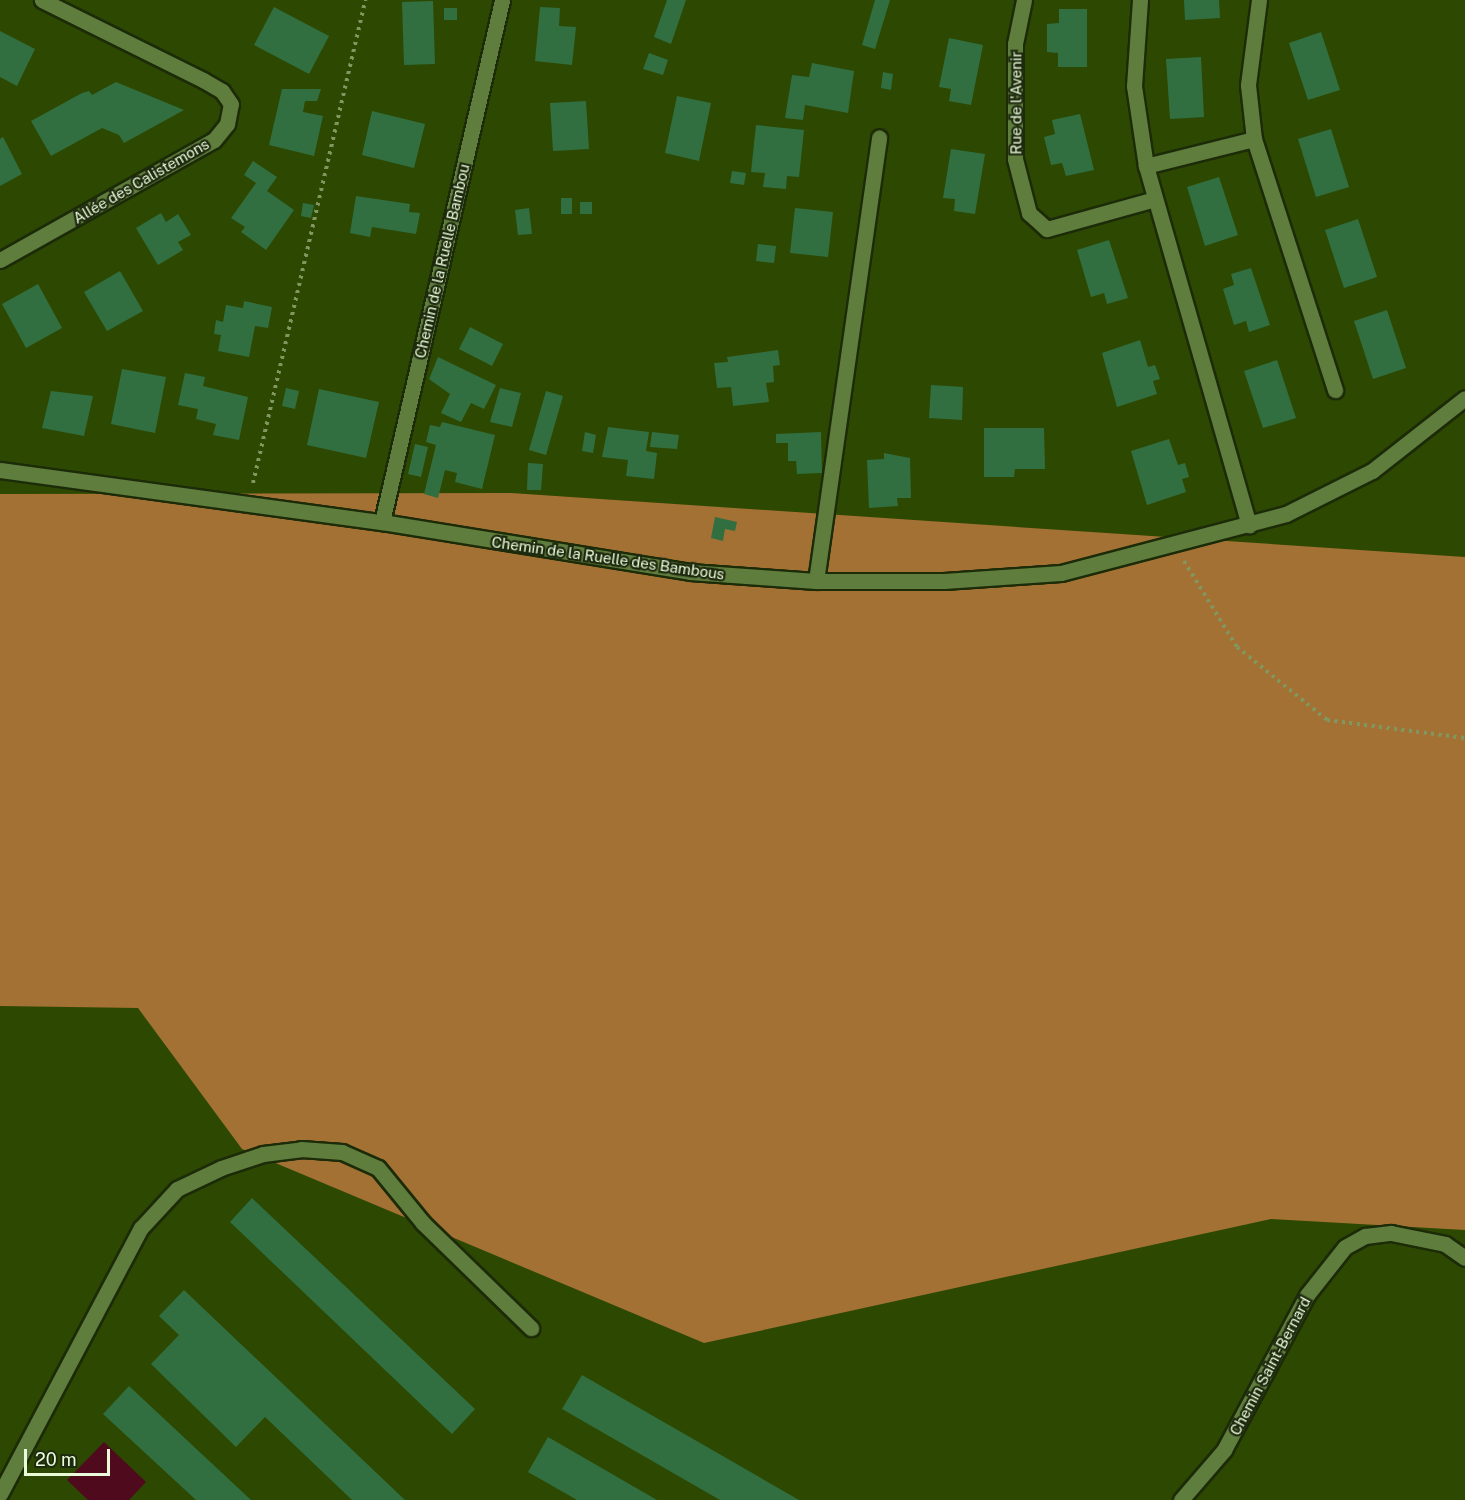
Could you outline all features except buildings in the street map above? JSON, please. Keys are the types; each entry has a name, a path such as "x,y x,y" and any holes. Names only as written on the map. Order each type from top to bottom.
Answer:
{"street":[{"name":"Allée des Calistemons","path":"0,260 214,140 227,124 231,104 222,92 204,80 42,0"},
{"name":"Chemin de la Ruelle Bambou","path":"382,522 502,0"},
{"name":"Rue de l'Avenir","path":"1024,0 1016,44 1015,159 1029,213 1047,229 1155,198"},
{"path":"1140,0 1134,86 1146,166 1249,526"},
{"path":"1259,0 1248,86 1254,139 1335,390"},
{"path":"816,581 879,137"},
{"path":"1146,166 1254,139"},
{"name":"Chemin de la Ruelle des Bambous","path":"0,470 382,522 690,572 816,581 944,581 1061,573 1249,526 1308,504 1372,471 1465,398"},
{"path":"0,1494 141,1228 177,1189 221,1168 263,1154 301,1149 342,1152 378,1168 423,1223 531,1328"},
{"name":"Chemin Saint-Bernard","path":"1181,1500 1224,1450 1307,1295 1345,1247 1365,1236 1391,1233 1445,1244 1465,1258"}],"path":[{"path":"248,504 365,0"},
{"path":"1174,544 1237,647 1327,720 1465,738"}],"shaded area":[{"path":"511,493 1465,557 1465,1230 1271,1219 704,1343 242,1149 138,1008 0,1006 0,494"},
{"path":"104,1442 146,1482 129,1500 88,1500 67,1480"}]}
